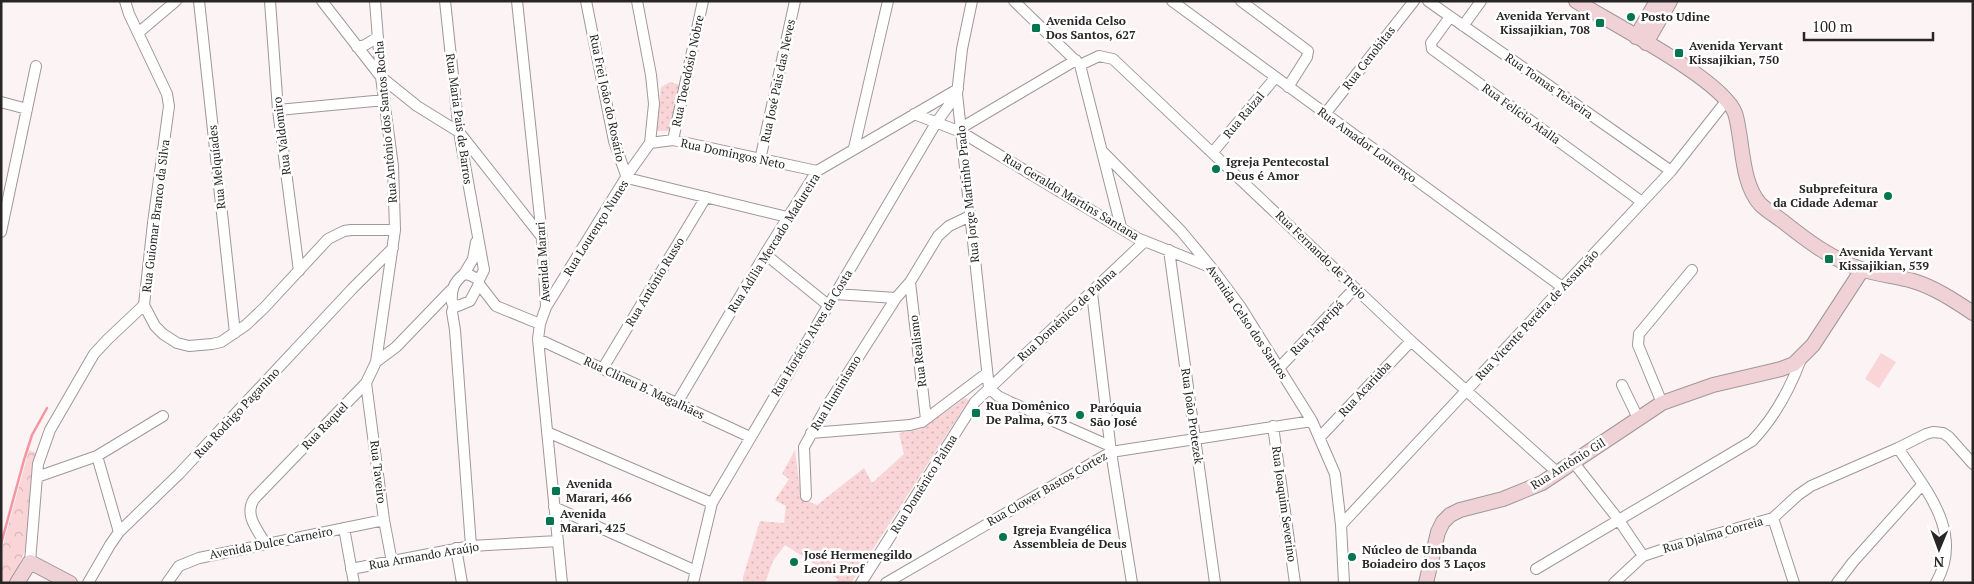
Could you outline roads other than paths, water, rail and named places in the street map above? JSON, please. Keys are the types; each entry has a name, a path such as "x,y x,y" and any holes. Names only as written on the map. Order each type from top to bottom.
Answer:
{"street":[{"name":"Rua Guiomar Branco da Silva","path":"126,1 138,33 167,94 169,106 144,305 155,326 163,334 177,343 189,346 212,344 235,333 264,308 328,239 338,234 360,229 395,230"},
{"path":"138,33 169,9 176,1"},
{"name":"Rua Melquíades","path":"199,1 235,333"},
{"name":"Rua Valdomiro","path":"270,1 278,110 299,271"},
{"path":"322,1 382,77 417,106 459,132 542,237"},
{"name":"Rua Antônio dos Santos Rocha","path":"375,1 392,166 395,230 376,362"},
{"name":"Rua Maria Pais de Barros","path":"444,1 459,132 484,270 479,282"},
{"name":"Avenida Marari","path":"517,1 542,237 546,307 540,324 538,339 562,583"},
{"name":"Rua Frei João do Rosário","path":"586,1 614,141 627,178 788,217"},
{"name":"Rua Lourenço Nunes","path":"546,307 650,143 654,104 651,75 637,1"},
{"name":"Rua Toeodósio Nobre","path":"673,140 703,1"},
{"name":"Rua José Pais das Neves","path":"760,160 795,1"},
{"path":"854,148 888,1"},
{"name":"Rua Jorge Martinho Prado","path":"972,1 962,49 958,92 989,388"},
{"path":"1014,1 1078,62 1121,227"},
{"name":"Rua Amador Lourenço","path":"1172,1 1562,287"},
{"path":"1241,1 1308,51 1308,57 1288,87"},
{"name":"Rua Cenobitas","path":"1325,114 1414,1"},
{"name":"Rua Tomas Teixeira","path":"1428,1 1671,171"},
{"path":"1463,26 1481,1"},
{"path":"1576,1 1708,83 1727,100 1735,113 1751,188 1760,204 1812,244 1840,260 1862,270 1914,281 1951,299 1973,314"},
{"path":"1641,40 1657,1"},
{"path":"1641,40 1670,1"},
{"name":"Rua Felício Atalla","path":"1450,17 1431,43 1432,49 1642,202"},
{"path":"357,46 378,37"},
{"name":"Rua Fernando de Trejo","path":"961,130 1078,62 1099,56 1113,59 1411,341 1558,473"},
{"path":"1,232 36,66"},
{"name":"Rua Raizal","path":"1213,152 1275,78"},
{"name":"Rua Adília Mercado Madureira","path":"677,403 765,254 817,171 914,114 958,92"},
{"name":"Rua Horácio Alves da Costa","path":"693,583 712,503 936,123 958,92"},
{"path":"278,110 385,100"},
{"name":"Rua Vicente Pereira de Assunção","path":"1341,524 1671,171 1727,100"},
{"path":"1,102 27,109"},
{"name":"Rua Geraldo Martins Santana","path":"914,114 961,130 1144,242 1211,267"},
{"name":"Rua Domingos Neto","path":"650,143 673,140 817,171"},
{"name":"Avenida Celso dos Santos","path":"1102,151 1181,231 1211,267 1240,306 1312,421 1335,474 1341,524 1344,583"},
{"name":"Rua Antônio Russo","path":"603,368 706,196"},
{"name":"Rua Iluminismo","path":"806,496 803,453 811,432 844,378 896,298 910,282 938,236 949,226 970,216"},
{"path":"1169,250 1177,242 1181,231"},
{"name":"Rua Maria Pais de Barros","path":"464,274 473,259 478,236"},
{"name":"Rua Domênico de Palma","path":"989,388 1144,242"},
{"name":"Rua Rodrigo Paganino","path":"88,583 119,532 180,474 352,289 393,248"},
{"name":"Rua João Protezek","path":"1169,250 1215,583"},
{"path":"765,254 828,305"},
{"path":"1662,403 1638,345 1639,334 1692,270"},
{"name":"Rua Antônio Gil","path":"1426,583 1438,532 1443,522 1450,515 1460,510 1522,493 1574,463 1662,403 1713,385 1782,369 1794,364 1813,345 1862,270"},
{"path":"471,546 455,330 456,304 452,290 455,281 464,274 470,275 479,282 496,306 540,324"},
{"path":"456,304 470,301 479,282"},
{"name":"Rua Realismo","path":"910,282 926,419"},
{"name":"Rua Taperipá","path":"1279,368 1355,288"},
{"name":"Rua Raquel","path":"265,543 250,516 249,508 254,499 366,383 376,362 396,347 452,290"},
{"path":"1092,293 1110,449 1132,583"},
{"path":"835,294 896,298"},
{"name":"Rua Raquel","path":"426,317 456,304"},
{"path":"17,583 30,562 37,477 41,454 50,430 89,362 108,338 144,305"},
{"name":"Rua Clineu B. Magalhães","path":"538,339 750,437"},
{"name":"Rua Acariuba","path":"1320,437 1411,341"},
{"path":"1536,569 1752,441 1764,429 1792,385 1801,358"},
{"path":"811,432 910,425 926,419 987,373"},
{"name":"Rua Taveiro","path":"366,383 384,520 392,562"},
{"path":"1622,385 1638,418"},
{"path":"989,388 998,396 1110,449"},
{"name":"Rua Domênico Palma","path":"863,582 975,402 989,388"},
{"path":"37,477 97,456 163,416"},
{"name":"Rua Clower Bastos Cortez","path":"886,583 1110,449 1312,421"},
{"name":"Rua Joaquim Severino","path":"1273,426 1295,583"},
{"path":"547,432 712,503"},
{"name":"Rua Djalma Correia","path":"1614,583 1643,556 1773,518 1811,486 1933,432 1943,433 1949,437 1973,464"},
{"path":"1898,448 1941,516 1946,535 1946,552 1936,583"},
{"path":"97,456 119,532"},
{"path":"1574,463 1618,519 1643,556"},
{"path":"1837,583 1853,562 1922,485"},
{"path":"554,507 696,571"},
{"path":"1773,518 1794,583"},
{"name":"Avenida Dulce Carneiro","path":"167,583 176,570 190,560 265,543 384,520"},
{"path":"344,528 354,583"},
{"name":"Rua Armando Araújo","path":"352,569 456,548 558,541"},
{"path":"456,548 462,583"},
{"path":"30,562 70,583"}],"waterway":[{"path":"1,544 32,435 47,408"}],"place":[{"name":"Posto Udine","path":"1631,17"},
{"name":"Avenida Yervant Kissajikian, 708","path":"1600,23"},
{"name":"Avenida Celso Dos Santos, 627","path":"1036,28"},
{"name":"Avenida Yervant Kissajikian, 750","path":"1679,53"},
{"name":"Igreja Pentecostal Deus é Amor","path":"1216,169"},
{"name":"Subprefeitura da Cidade Ademar","path":"1888,196"},
{"name":"Avenida Yervant Kissajikian, 539","path":"1829,259"},
{"name":"Rua Domênico De Palma, 673","path":"976,413"},
{"name":"Paróquia São José","path":"1080,415"},
{"name":"Avenida Marari, 466","path":"556,491"},
{"name":"Avenida Marari, 425","path":"550,521"},
{"name":"Igreja Evangélica Assembleia de Deus","path":"1003,537"},
{"name":"Núcleo de Umbanda Boiadeiro dos 3 Laços","path":"1352,557"},
{"name":"José Hermenegildo Leoni Prof","path":"794,562"}]}
